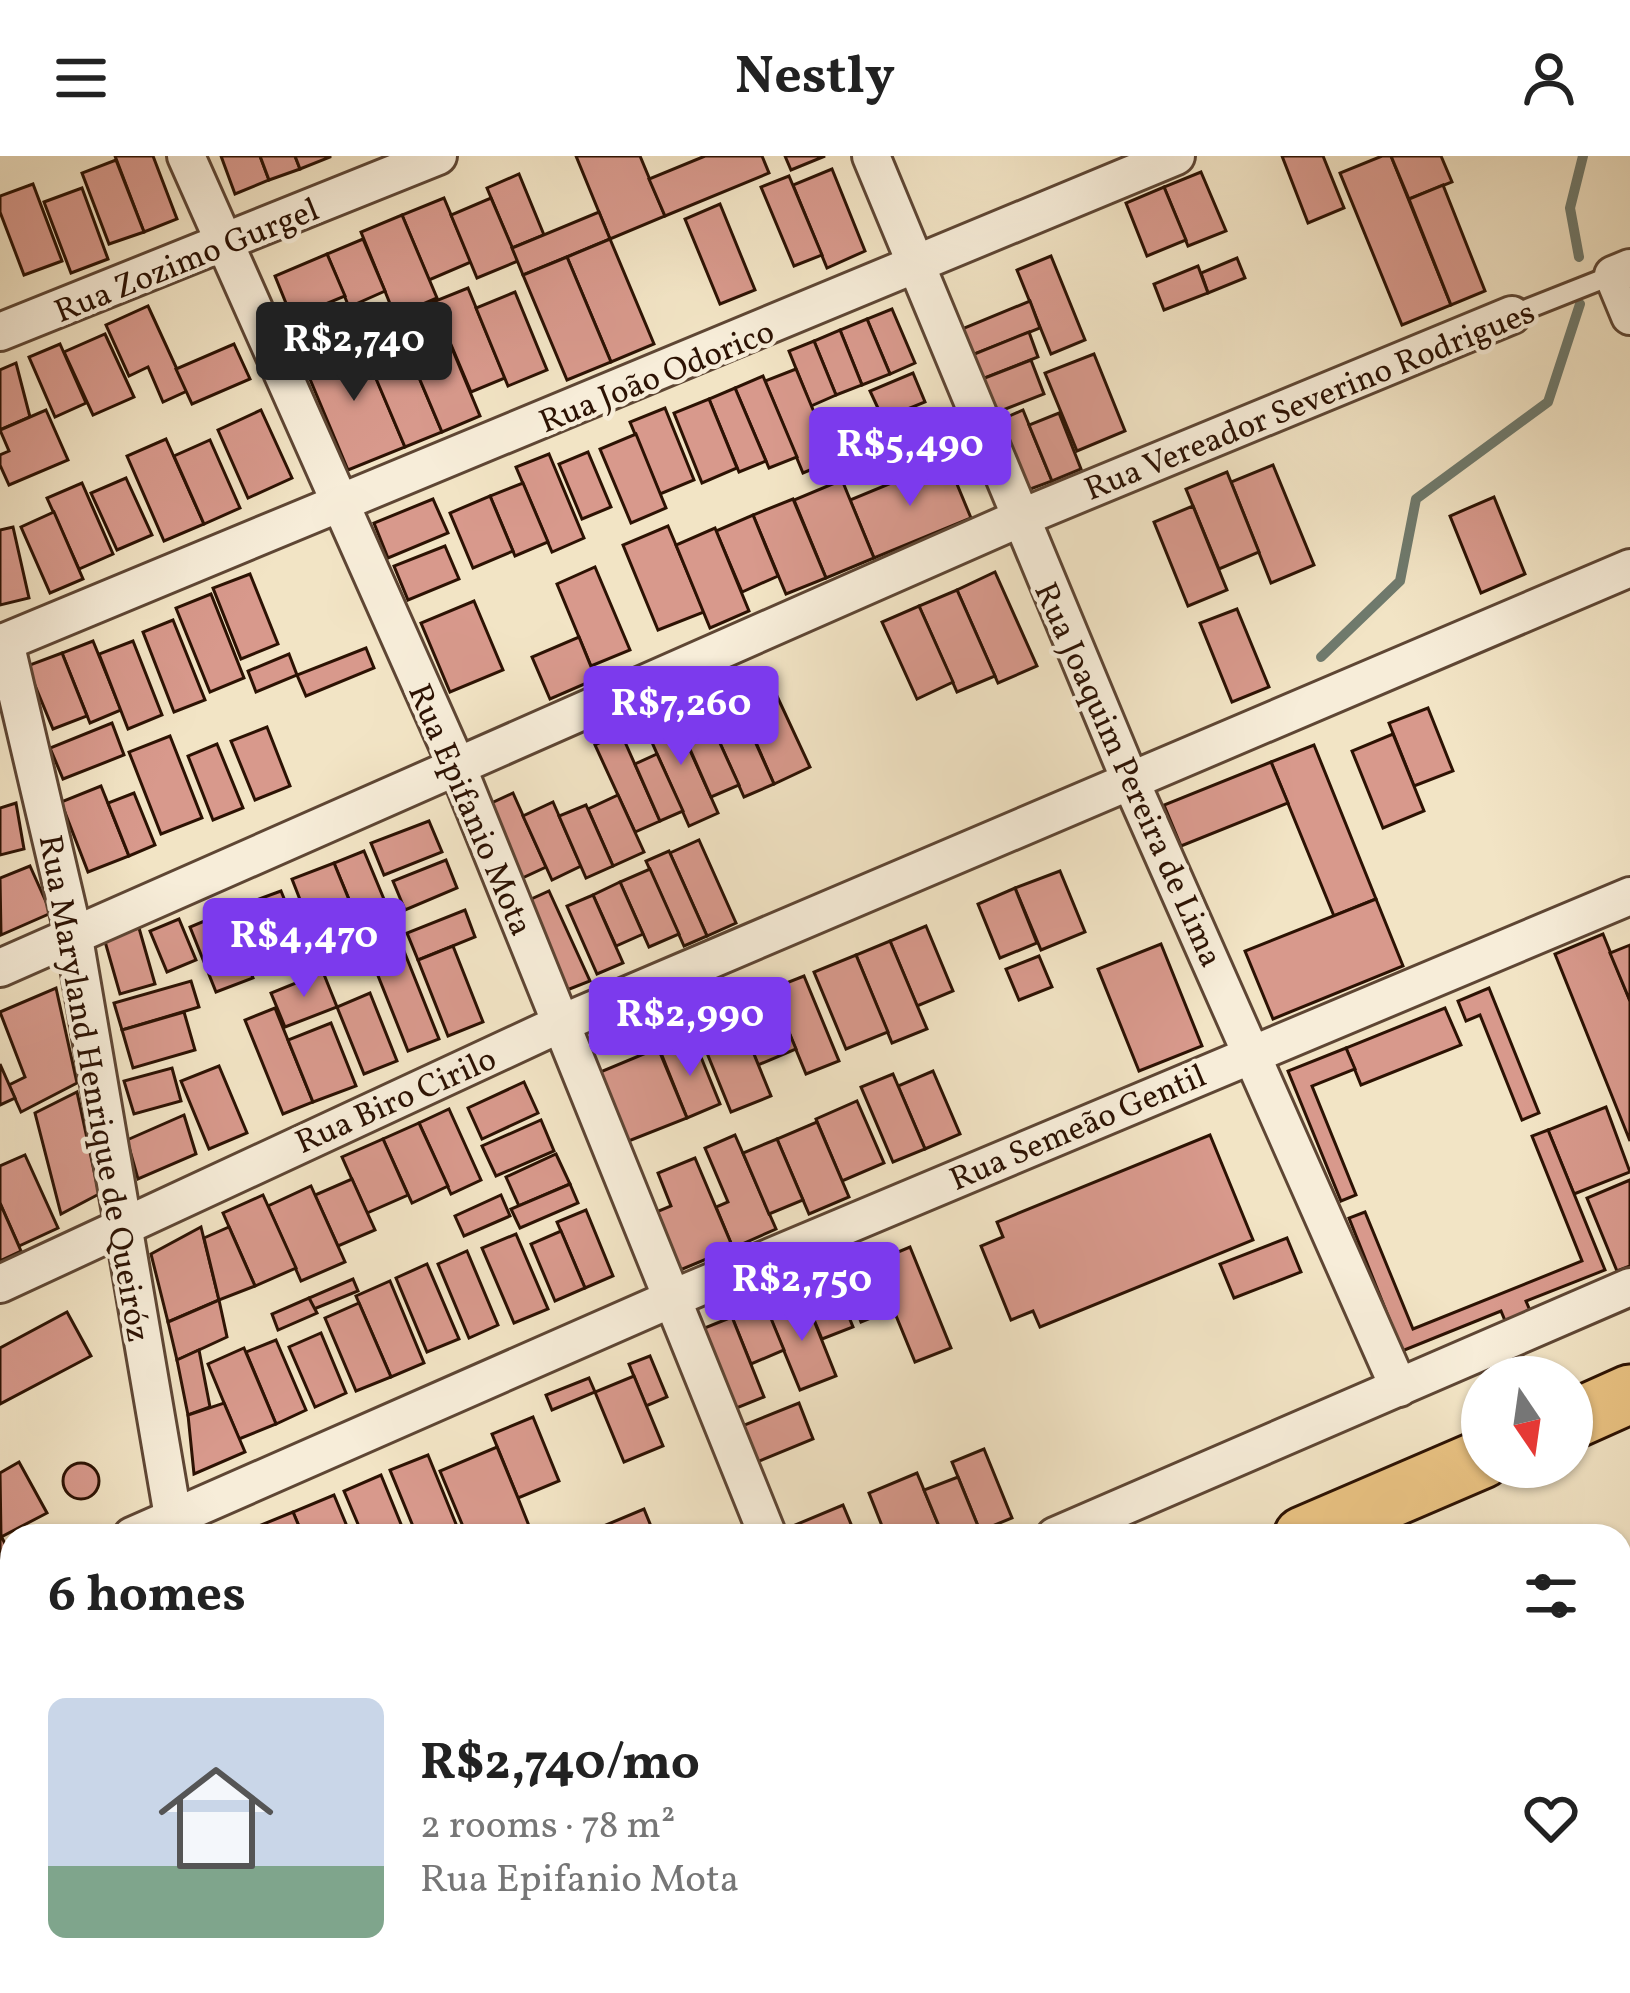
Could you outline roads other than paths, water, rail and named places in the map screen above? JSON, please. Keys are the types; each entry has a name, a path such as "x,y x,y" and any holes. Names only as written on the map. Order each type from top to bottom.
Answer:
{"main road":[{"path":"1593,1411 1630,1394"},
{"path":"1331,1524 1461,1468"}],"street":[{"name":"Rua Epifanio Mota","path":"186,156 457,766 763,1524"},
{"name":"Rua Zozimo Gurgel","path":"0,332 224,247 438,156"},
{"name":"Rua Joaquim Pereira de Lima","path":"871,156 1018,519 1399,1388"},
{"name":"Rua João Odorico","path":"2,644 1177,156"},
{"path":"1621,271 1630,316"},
{"name":"Rua Vereador Severino Rodrigues","path":"0,968 1018,519 1512,316"},
{"path":"1130,779 1630,568"},
{"name":"Rua Maryland Henrique de Queiróz","path":"2,644 73,932 174,1524"},
{"name":"Rua Biro Cirilo","path":"0,1284 562,1023 1130,779"},
{"name":"Rua Semeão Gentil","path":"178,1524 671,1299 1630,896"},
{"path":"1083,1524 1630,1287"}],"lane":[{"name":"Rua Vereador Severino Rodrigues","path":"1512,316 1621,271"}],"waterway":[{"path":"1579,257 1570,208 1583,156"},
{"path":"1321,657 1400,581 1416,499 1548,402 1580,304"}]}
